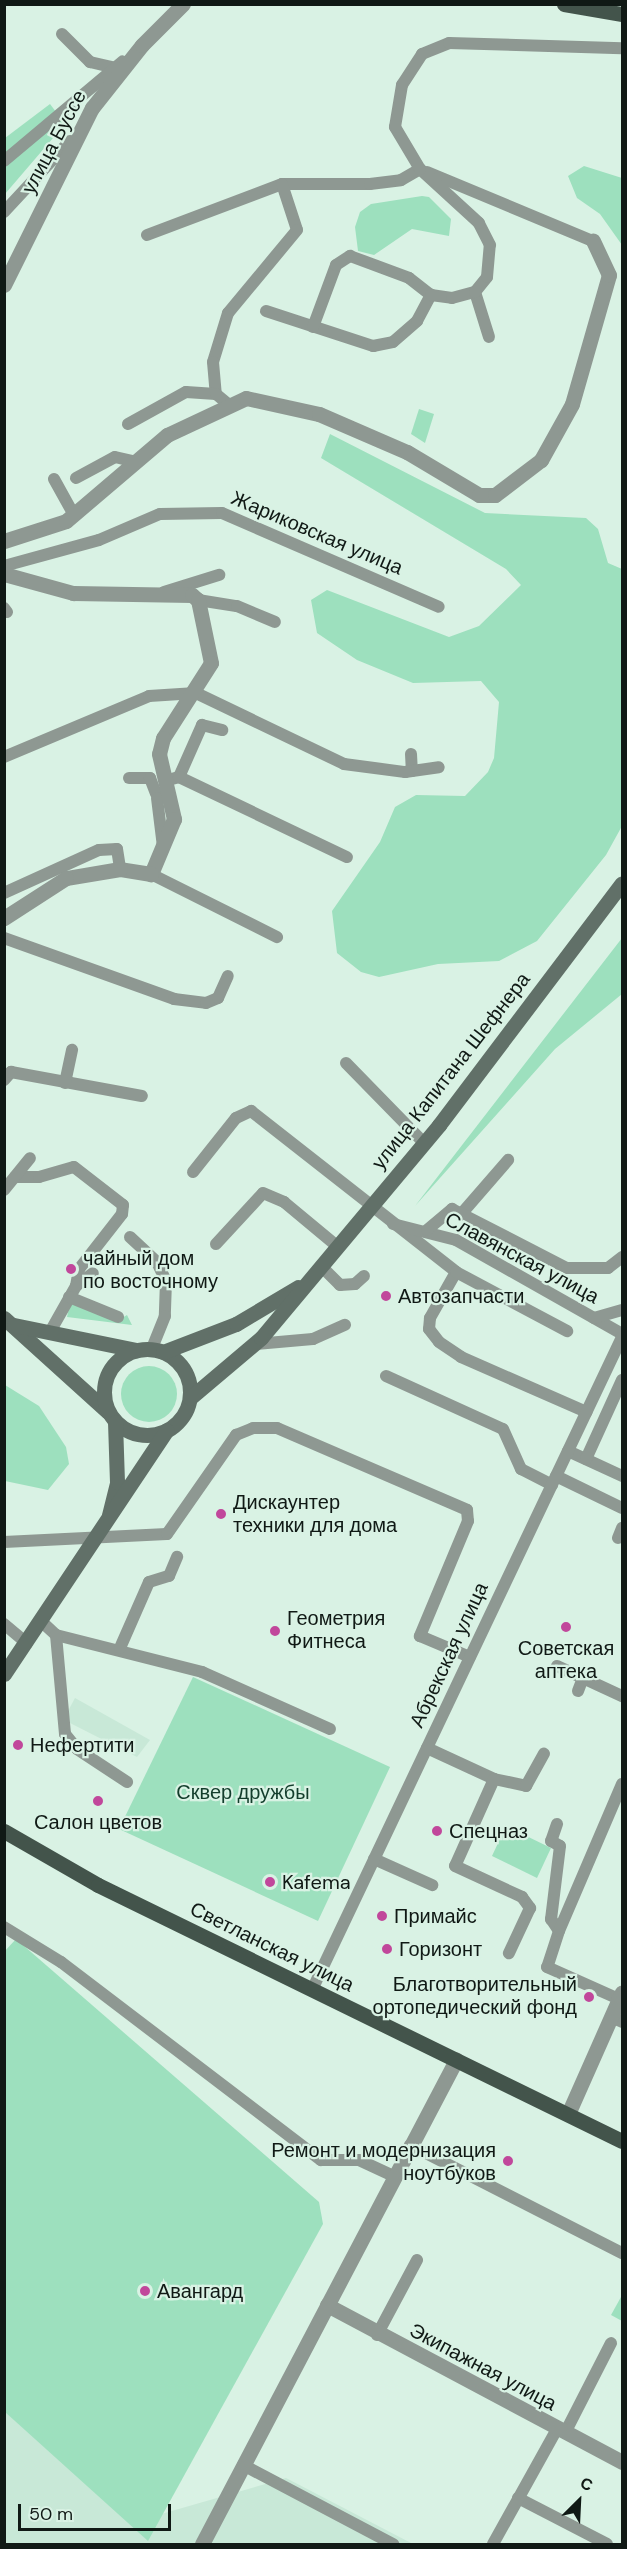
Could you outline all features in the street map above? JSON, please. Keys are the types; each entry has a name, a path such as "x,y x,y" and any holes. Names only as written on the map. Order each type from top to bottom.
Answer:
{"main road":[{"path":"564,4 622,14"},
{"name":"улица Капитана Шефнера","path":"190,1398 256,1344 424,1143 622,883"},
{"name":"улица Капитана Шефнера","path":"158,1350 236,1324 308,1281"},
{"path":"4,1674 102,1534 167,1430 186,1411 190,1398 179,1363 158,1350 136,1350 9,1321"},
{"path":"9,1321 112,1417 140,1435 167,1430"},
{"path":"102,1534 117,1482 112,1417 103,1394 107,1374 118,1359 136,1350"},
{"name":"Светланская улица","path":"4,1831 98,1885 622,2141"}],"street":[{"name":"улица Буссе","path":"4,285 92,108 142,45 183,4"},
{"path":"4,541 44,532 73,513 132,461 167,435 246,398 319,414 407,452 479,495 495,495 541,460 572,404 609,275 593,241"},
{"path":"4,574 74,593 164,592 198,600 211,663 196,693 163,738 159,754 173,778 174,819 151,874 120,869 66,878 4,918"},
{"path":"568,2114 617,2019 621,1995"},
{"path":"202,2544 456,2060"},
{"name":"Экипажная улица","path":"327,2305 377,2335 622,2462"}],"lane":[{"path":"62,34 90,62 116,68"},
{"path":"489,337 475,292 490,263 486,238 479,223 420,170 396,127 402,85 423,54 449,43 622,48"},
{"path":"4,161 142,45"},
{"path":"4,212 57,159 92,108"},
{"path":"147,235 282,184 370,184 401,180 420,170"},
{"path":"420,170 593,241"},
{"path":"216,394 213,362 228,313 297,230 282,184"},
{"path":"313,327 336,265 350,256 409,278 431,295 452,298 475,292"},
{"path":"266,311 373,346 393,342 417,321 431,295"},
{"path":"128,424 186,392 216,394 229,405"},
{"path":"76,478 115,457 132,461"},
{"path":"54,479 73,513"},
{"name":"Жариковская улица","path":"4,566 99,540 160,514 222,513 439,608"},
{"path":"164,592 219,575"},
{"path":"198,600 237,606 275,622"},
{"path":"4,757 149,696 196,693 344,764 412,771 439,767"},
{"path":"222,730 202,724 173,778 346,857"},
{"path":"411,754 412,771"},
{"path":"129,778 150,778 157,796 164,847"},
{"path":"4,893 99,850 117,849 120,869"},
{"path":"151,874 277,937"},
{"path":"4,938 174,999 206,1003 218,998 228,976"},
{"path":"65,1083 72,1050"},
{"path":"346,1063 424,1143"},
{"path":"7,1074 142,1096"},
{"name":"Славянская улица","path":"193,1172 236,1118 251,1111 389,1223 427,1230 456,1240 622,1335"},
{"path":"8,1185 30,1158"},
{"path":"463,1212 508,1160"},
{"path":"8,1185 74,1167 120,1200 122,1214 79,1269 72,1291 50,1332"},
{"path":"216,1244 263,1193 284,1202 337,1246"},
{"path":"427,1230 439,1215 463,1212 567,1268 608,1268 622,1257"},
{"path":"389,1223 456,1272 567,1331"},
{"path":"130,1237 157,1262 166,1281 165,1316 158,1350"},
{"path":"321,1266 340,1285 355,1284 364,1276"},
{"path":"456,1272 430,1318 429,1329 439,1342 461,1357 586,1412"},
{"path":"72,1291 93,1273"},
{"path":"72,1291 118,1317"},
{"path":"594,1318 622,1310"},
{"path":"256,1344 313,1340 345,1325"},
{"name":"Абрекская улица","path":"312,1990 622,1335"},
{"path":"386,1376 503,1429 521,1469 622,1508"},
{"path":"586,1459 622,1380"},
{"path":"4,1542 102,1534 172,1532 236,1435 253,1428 277,1428 467,1510 468,1521 420,1636 470,1657"},
{"path":"568,1451 622,1476"},
{"path":"120,1648 150,1582 169,1576 177,1557"},
{"path":"42,1622 56,1635 120,1648 202,1672 330,1729"},
{"path":"4,1624 27,1643"},
{"path":"56,1635 65,1734 77,1749 127,1782"},
{"path":"557,1666 622,1696"},
{"path":"578,1691 584,1678"},
{"path":"427,1748 494,1779 526,1786 544,1754"},
{"path":"494,1779 454,1869 522,1897 530,1908 509,1953"},
{"path":"621,1995 547,1967 559,1931 622,1784"},
{"path":"557,1824 551,1841 560,1846 551,1919 559,1931"},
{"path":"374,1859 432,1885"},
{"path":"4,1927 62,1962 321,2160 359,2160 394,2176"},
{"path":"411,2145 622,2253"},
{"path":"377,2335 417,2260"},
{"path":"493,2544 611,2343"},
{"path":"243,2465 393,2544"},
{"path":"518,2498 607,2544"}],"shaded area":[{"path":"75,1698 150,1740 137,1757 70,1723 68,1711"},
{"path":"4,2410 130,2523 286,2478 413,2544 5,2544"}],"green space":[{"path":"50,104 65,124 5,194 5,138"},
{"path":"584,166 622,178 622,245 600,214 577,198 568,176"},
{"path":"422,196 429,197 451,219 449,236 412,229 374,255 358,251 355,227 360,212 371,204"},
{"path":"419,409 434,414 425,443 411,434"},
{"path":"330,434 485,513 586,518 598,529 608,563 622,569 622,826 606,855 537,941 499,961 438,964 379,977 361,972 337,953 332,911 380,842 395,807 416,795 465,796 488,772 494,758 499,702 481,681 413,683 357,660 317,633 311,600 327,590 449,637 479,626 521,585 506,569 321,458"},
{"path":"622,938 622,994 555,1049 415,1206"},
{"path":"70,1303 122,1318 127,1315 132,1325 67,1317"},
{"path":"144,1366 154,1366 169,1374 175,1383 177,1394 175,1405 169,1414 154,1422 144,1422 133,1417 126,1410 121,1399 121,1389 126,1378 133,1371"},
{"path":"5,1385 39,1406 66,1447 69,1464 48,1490 5,1481"},
{"name":"Сквер дружбы","path":"193,1677 390,1767 318,1921 119,1829"},
{"path":"506,1826 551,1848 537,1878 492,1856"},
{"name":"Авангард","path":"16,1939 319,2202 323,2224 148,2541 5,2412 4,1952"},
{"path":"622,2298 622,2321 611,2315"}],"place":[{"name":"чайный дом по восточному","path":"71,1269"},
{"name":"Автозапчасти","path":"386,1296"},
{"name":"Дискаунтер техники для дома","path":"221,1514"},
{"name":"Советская аптека","path":"566,1627"},
{"name":"Геометрия Фитнеса","path":"275,1631"},
{"name":"Нефертити","path":"18,1745"},
{"name":"Салон цветов","path":"98,1801"},
{"name":"Спецназ","path":"437,1831"},
{"name":"Kafema","path":"270,1882"},
{"name":"Примайс","path":"382,1916"},
{"name":"Горизонт","path":"387,1949"},
{"name":"Благотворительный ортопедический фонд","path":"589,1997"},
{"name":"Ремонт и модернизация ноутбуков","path":"508,2161"},
{"name":"Авангард","path":"145,2291"}]}
